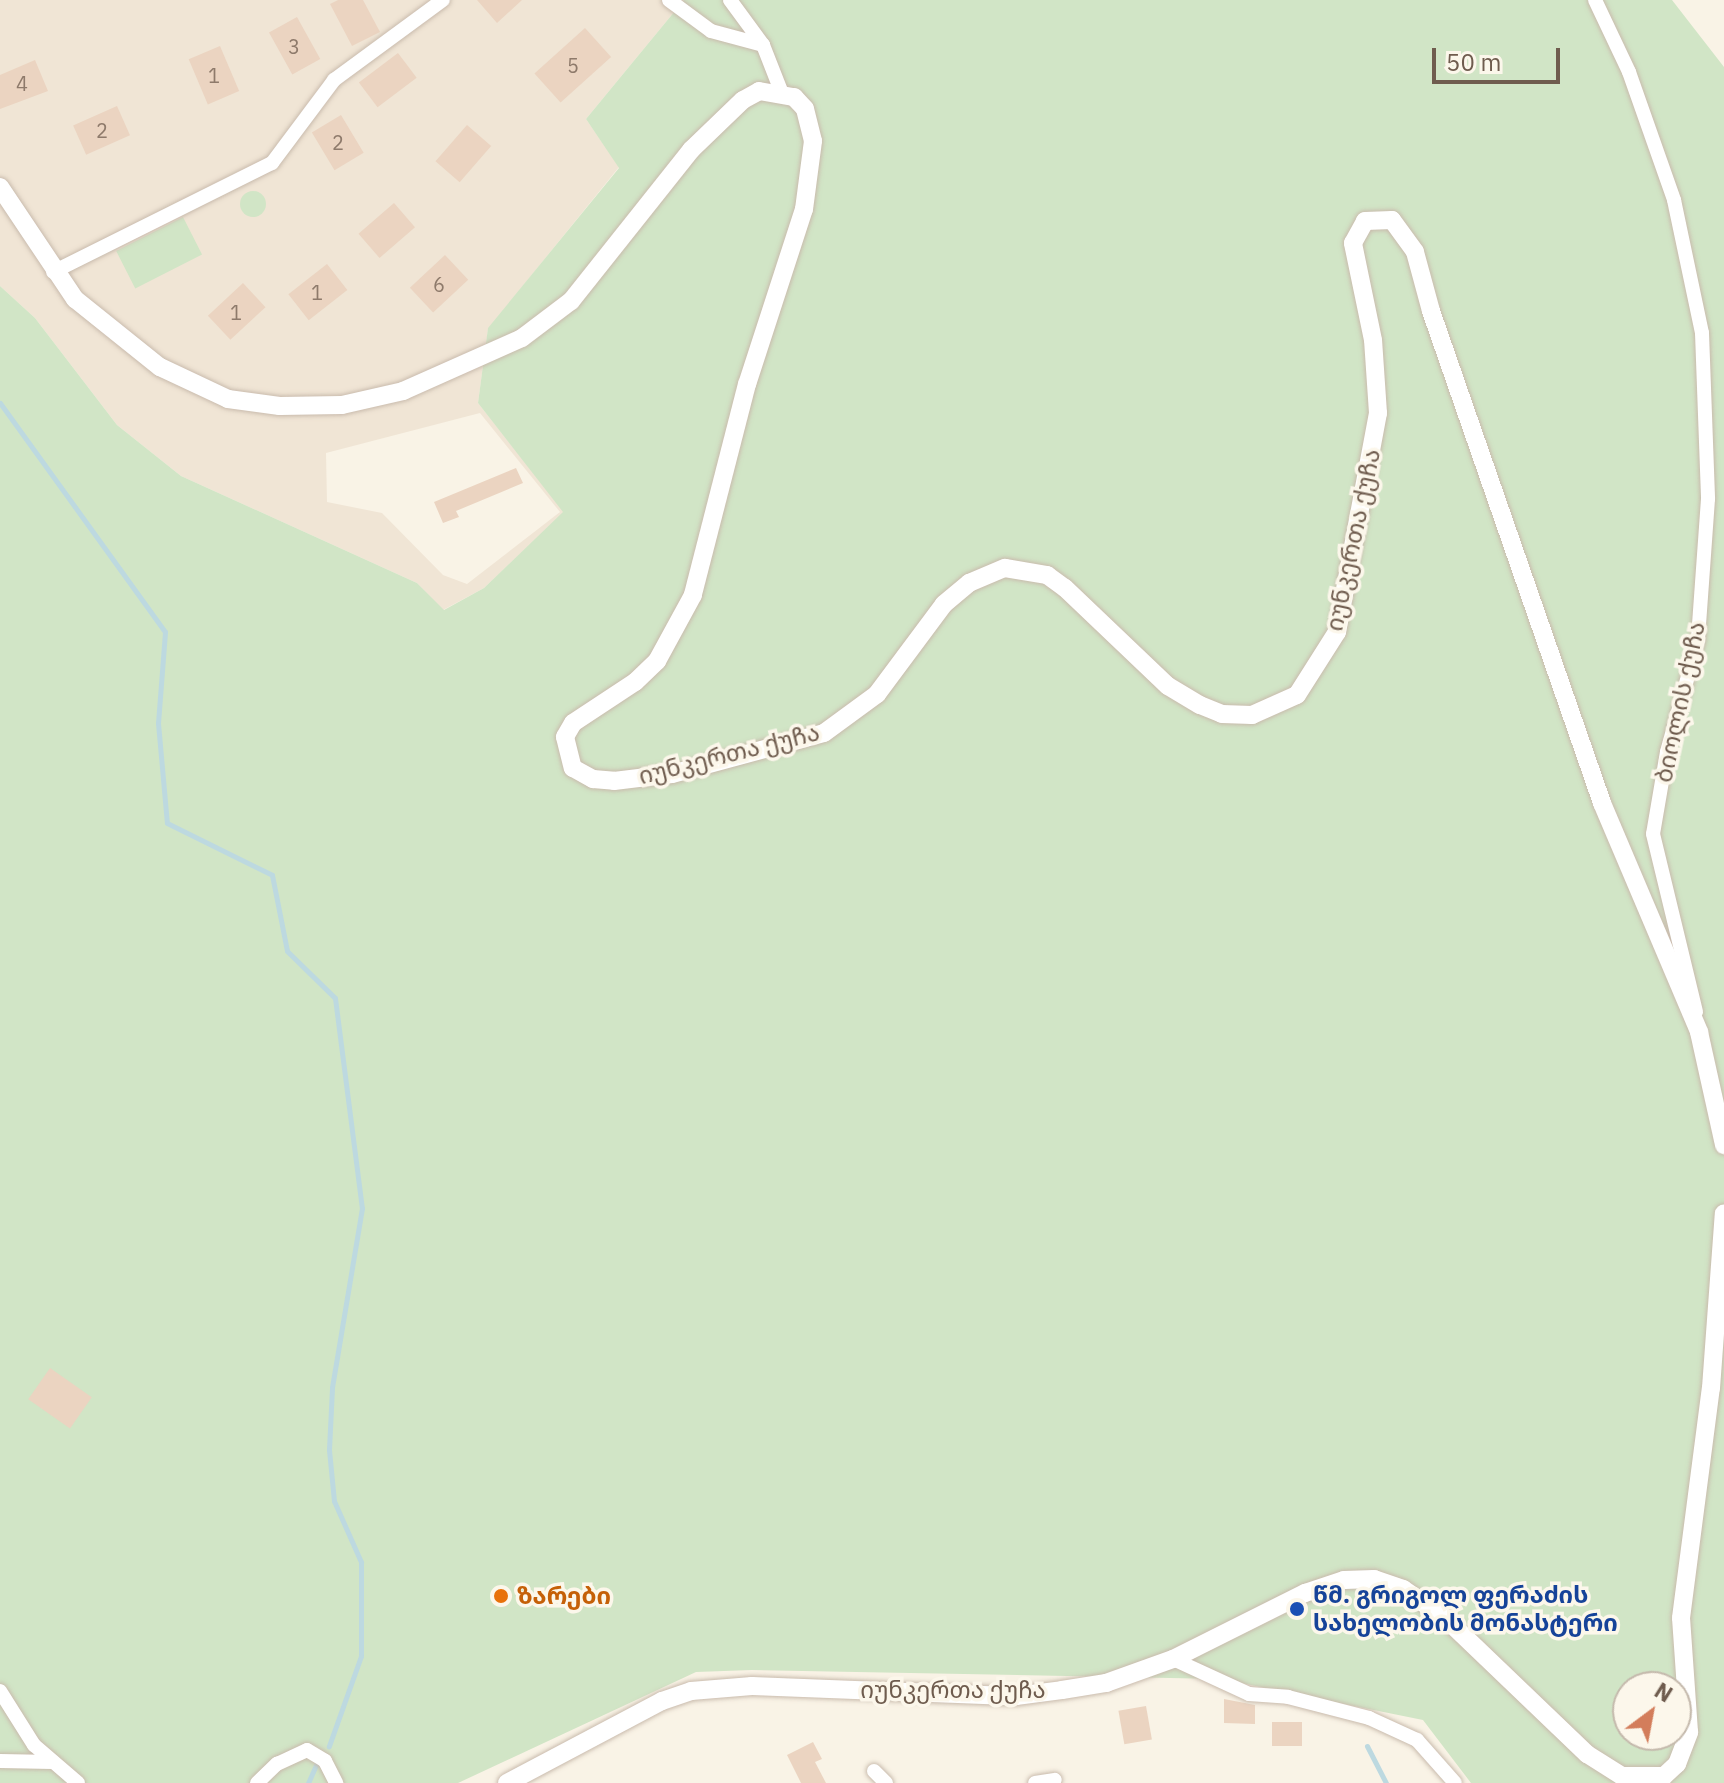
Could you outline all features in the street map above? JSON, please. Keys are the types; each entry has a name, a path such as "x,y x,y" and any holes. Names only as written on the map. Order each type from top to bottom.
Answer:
{"main road":[{"path":"1,192 53,272 86,309 147,358 228,399 280,406 342,405 403,391 522,338 571,301 691,150 743,100 759,91 781,91"},
{"name":"იუნკერთა ქუჩა","path":"781,91 805,109 813,141 811,171 747,384 693,595 657,661 635,682 573,723 565,737 573,768 593,779 614,781 672,774 824,733 877,694 944,604 969,583 1005,568 1047,575 1065,588 1168,686 1200,705 1222,714 1252,715 1281,706 1311,680 1339,621 1378,413 1373,340 1353,243 1365,221 1392,220 1415,252 1436,326 1602,803 1699,1032 1724,1145"},
{"name":"იუნკერთა ქუჩა","path":"507,1783 662,1701 691,1691 752,1686 1016,1696 1106,1683 1173,1659 1305,1593 1344,1580 1374,1579 1403,1589 1445,1618 1587,1754 1622,1776 1664,1776 1677,1764 1689,1732 1681,1618 1711,1388 1724,1213"}],"street":[{"path":"53,272 272,163 334,80 443,0"},
{"path":"669,0 711,31 763,45"},
{"path":"730,0 763,45 781,91"},
{"name":"ბიოლის ქუჩა","path":"1595,0 1629,72 1674,200 1702,333 1708,499 1698,640 1667,752 1653,834 1699,1032"},
{"path":"1173,1659 1249,1694 1288,1697 1369,1718 1417,1740 1455,1783"},
{"path":"0,1691 34,1745 78,1783"},
{"path":"257,1783 277,1764 307,1750 325,1761 336,1783"},
{"path":"0,1761 53,1762"},
{"path":"874,1771 886,1783"},
{"path":"1035,1783 1055,1780"}],"shaded area":[{"path":"0,0 684,0 586,119 619,167 488,329 478,403 564,512 484,588 443,610 417,583 181,476 117,425 35,318 0,286","holes":["480,413 560,512 467,584 443,575 382,513 327,502 326,453"]}],"green space":[{"path":"684,0 1672,0 1724,67 1724,1783 1471,1783 1423,1720 1221,1679 752,1670 696,1672 458,1783 0,1783 0,286 35,318 117,425 181,476 417,583 444,610 484,588 563,512 478,403 488,328 619,168 586,119"},
{"path":"253,191 263,194 266,204 263,214 253,217 243,214 240,204 243,194"},
{"path":"183,217 202,254 135,288 116,251"}],"building":[{"path":"338,0 363,0 380,32 352,46 330,4"},
{"path":"477,0 522,0 497,23"},
{"path":"297,17 320,59 292,74 269,33"},
{"path":"585,28 611,57 561,102 534,74"},
{"path":"220,46 239,91 208,104 189,59"},
{"path":"398,53 417,78 378,107 359,82"},
{"path":"35,60 48,91 0,109 0,75"},
{"path":"117,106 130,135 86,155 73,126"},
{"path":"341,115 364,153 335,170 312,133"},
{"path":"467,125 491,146 460,182 436,161"},
{"path":"394,203 415,227 380,258 359,234"},
{"path":"445,255 468,280 433,313 410,288"},
{"path":"327,264 347,290 309,320 288,294"},
{"path":"243,283 266,307 230,340 208,316"},
{"path":"516,468 523,483 456,511 459,517 443,523 434,502"},
{"path":"50,1368 92,1397 70,1428 28,1399"},
{"path":"498,1586 513,1595 505,1607 491,1598"},
{"path":"1224,1699 1255,1705 1255,1724 1224,1723"},
{"path":"1146,1706 1152,1739 1124,1744 1118,1711"},
{"path":"1272,1722 1302,1722 1302,1746 1272,1746"},
{"path":"813,1742 822,1759 815,1762 826,1783 801,1783 787,1755"}],"waterway":[{"path":"0,403 165,632 158,723 167,823 272,875 287,951 335,998 362,1208 332,1388 329,1450 334,1501 361,1562 361,1656 329,1746"},
{"path":"1367,1746 1386,1783"},
{"path":"308,1783 316,1765"}],"place":[{"name":"ზარები","path":"501,1596"},
{"name":"წმ. გრიგოლ ფერაძის სახელობის მონასტერი","path":"1297,1609"}]}
